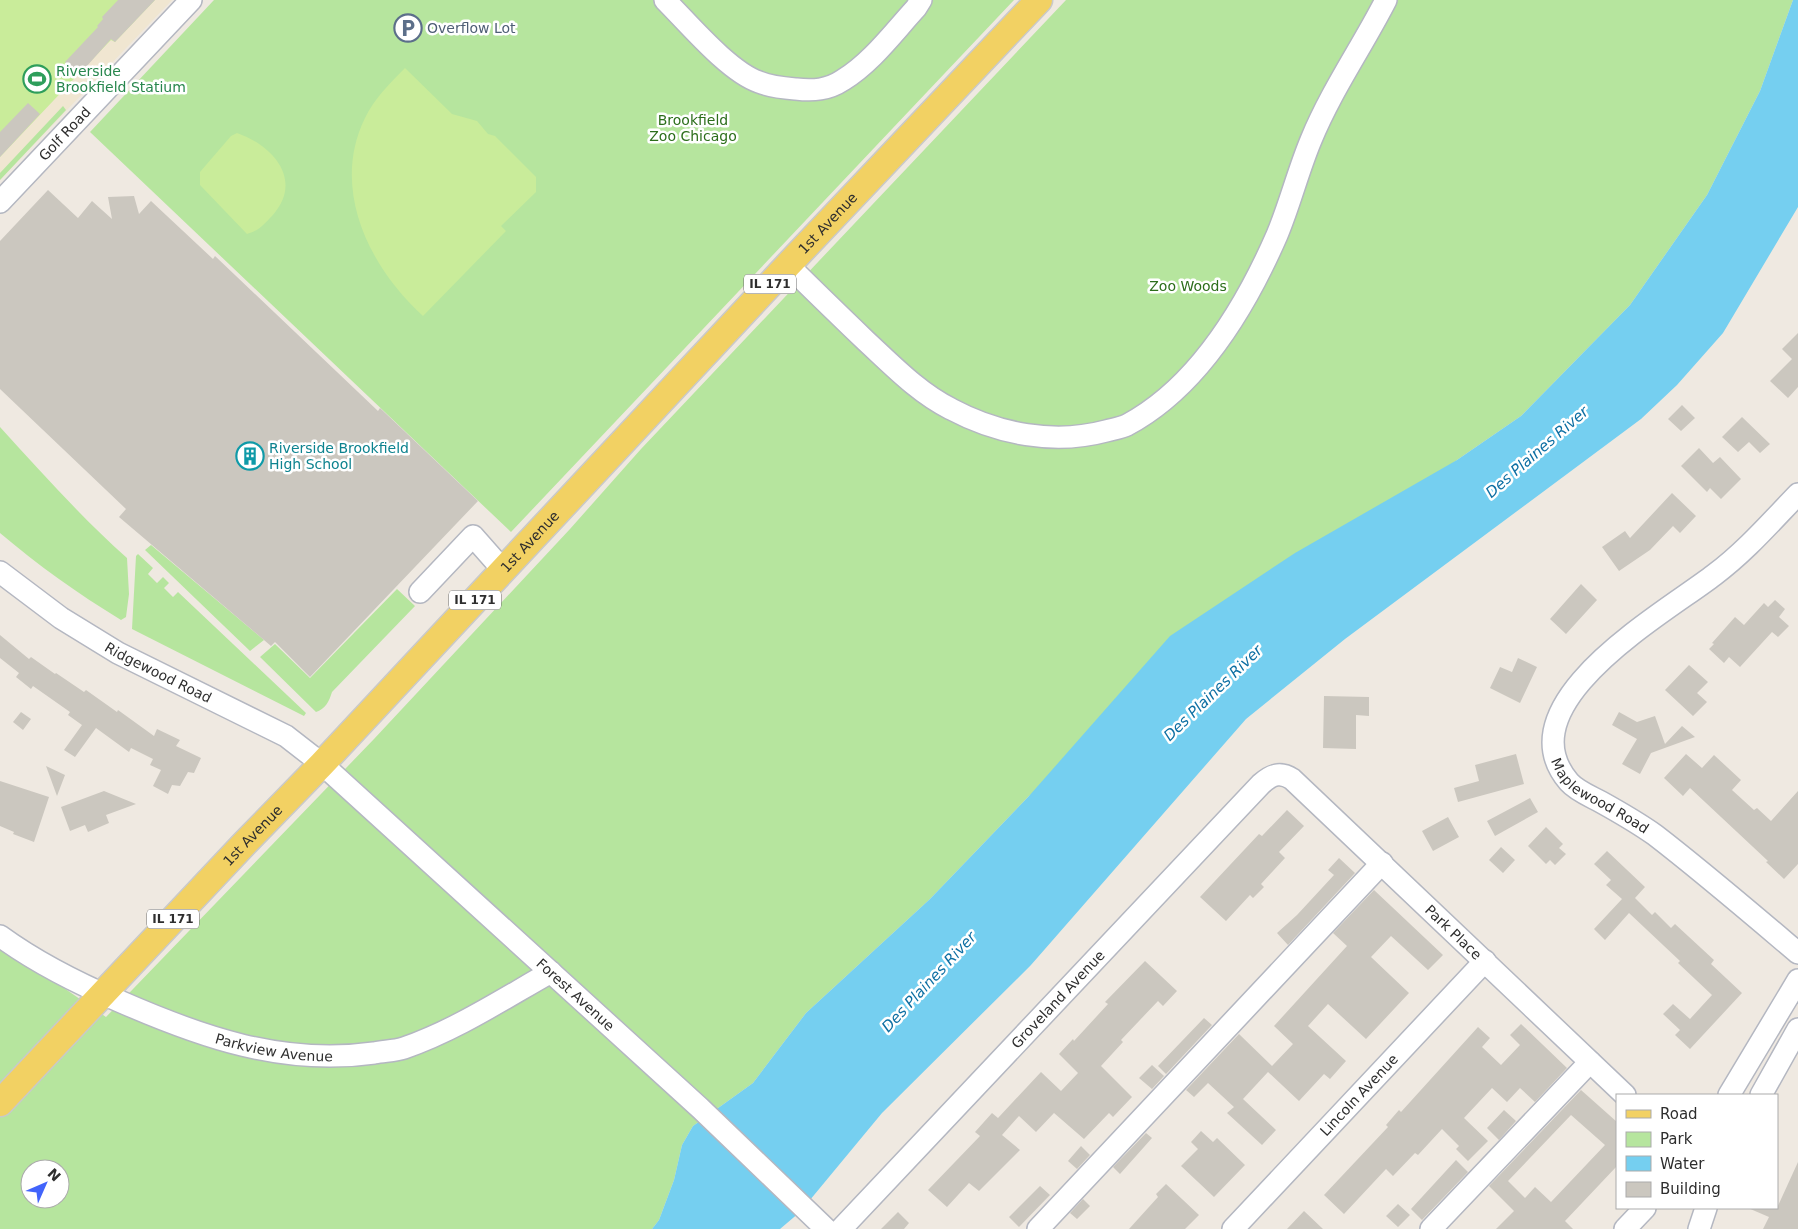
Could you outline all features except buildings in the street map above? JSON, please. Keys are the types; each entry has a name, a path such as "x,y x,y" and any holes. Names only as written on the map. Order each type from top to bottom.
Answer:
{"main road":[{"name":"1st Avenue","path":"0,1103 322,764 788,265 1039,0"}],"street":[{"name":"Golf Road","path":"0,202 191,0"},
{"path":"666,0 722,57 750,78 779,87 812,91 826,88 842,81 862,66 916,8 921,0"},
{"path":"788,265 895,369 919,389 950,409 983,424 1018,434 1056,437 1092,435 1125,426 1156,407 1178,386 1205,359 1227,327 1254,282 1277,236 1310,142 1324,111 1386,0"},
{"name":"Maplewood Road","path":"1798,494 1716,574 1638,628 1586,676 1561,710 1554,724 1552,740 1560,770 1570,784 1654,835 1798,953"},
{"path":"420,592 473,536 503,570"},
{"name":"Ridgewood Road","path":"0,572 61,618 118,653 286,736 322,764"},
{"name":"Forest Avenue","path":"322,764 700,1108 820,1224"},
{"name":"Park Place","path":"1280,774 1292,779 1624,1094"},
{"name":"Groveland Avenue","path":"841,1229 1261,784 1272,775 1280,774"},
{"path":"1038,1229 1382,863"},
{"name":"Parkview Avenue","path":"0,936 20,951 70,979 185,1028 218,1039 267,1051 310,1056 356,1055 402,1048 451,1028 551,972"},
{"name":"Lincoln Avenue","path":"1233,1229 1485,961"},
{"path":"1730,1094 1798,980"},
{"path":"1761,1094 1798,1029"},
{"path":"1431,1229 1590,1062"},
{"path":"1719,1094 1745,1068"},
{"path":"1625,1229 1644,1209"},
{"path":"1699,1229 1706,1209"}],"shaded area":[{"name":"Riverside Brookfield Statium","path":"0,0 172,0 0,180"}],"green space":[{"name":"Riverside Brookfield Statium","path":"0,0 155,0 115,42 111,40 107,44 0,157"},
{"name":"Brookfield Zoo Chicago","path":"214,0 1014,0 511,532 90,132"},
{"name":"Zoo Woods","path":"1066,0 1793,0 1760,91 1707,195 1630,305 1521,416 1457,460 1029,796 930,899 806,1013 753,1083 693,1126 682,1145 674,1180 659,1220 652,1229 0,1229 0,944 106,1017 374,739 570,529 641,449"},
{"path":"405,68 452,114 477,121 488,134 495,136 536,177 536,192 501,226 506,231 423,316 404,297 372,251 361,226 354,199 352,172 355,145 365,118 388,85"},
{"path":"63,106 66,110 0,180 0,173"},
{"path":"237,133 263,147 273,156 285,178 285,190 281,203 264,225 247,234 200,185 200,172 231,136"},
{"path":"0,427 46,478 127,558 129,594 126,617 121,620 89,600 0,533"},
{"path":"151,545 264,640 250,651 145,550"},
{"path":"138,554 153,568 148,574 157,583 163,577 169,583 164,588 173,597 178,592 306,713 304,716 132,629 136,556"},
{"path":"397,589 415,606 332,692 326,705 319,711 316,712 260,657 275,644 310,678"}],"water":[{"name":"Des Plaines River","path":"1793,0 1798,0 1798,207 1723,333 1677,385 1641,419 1345,639 1246,719 1031,965 882,1113 800,1212 780,1229 652,1229 659,1220 674,1180 682,1145 693,1126 753,1083 806,1013 930,899 1029,796 1170,636 1295,553 1457,460 1521,416 1630,305 1707,195 1760,91"}],"place":[{"name":"Overflow Lot","path":"408,28"},
{"name":"Riverside Brookfield Statium","path":"37,79"},
{"name":"Riverside Brookfield High School","path":"250,456"}]}
